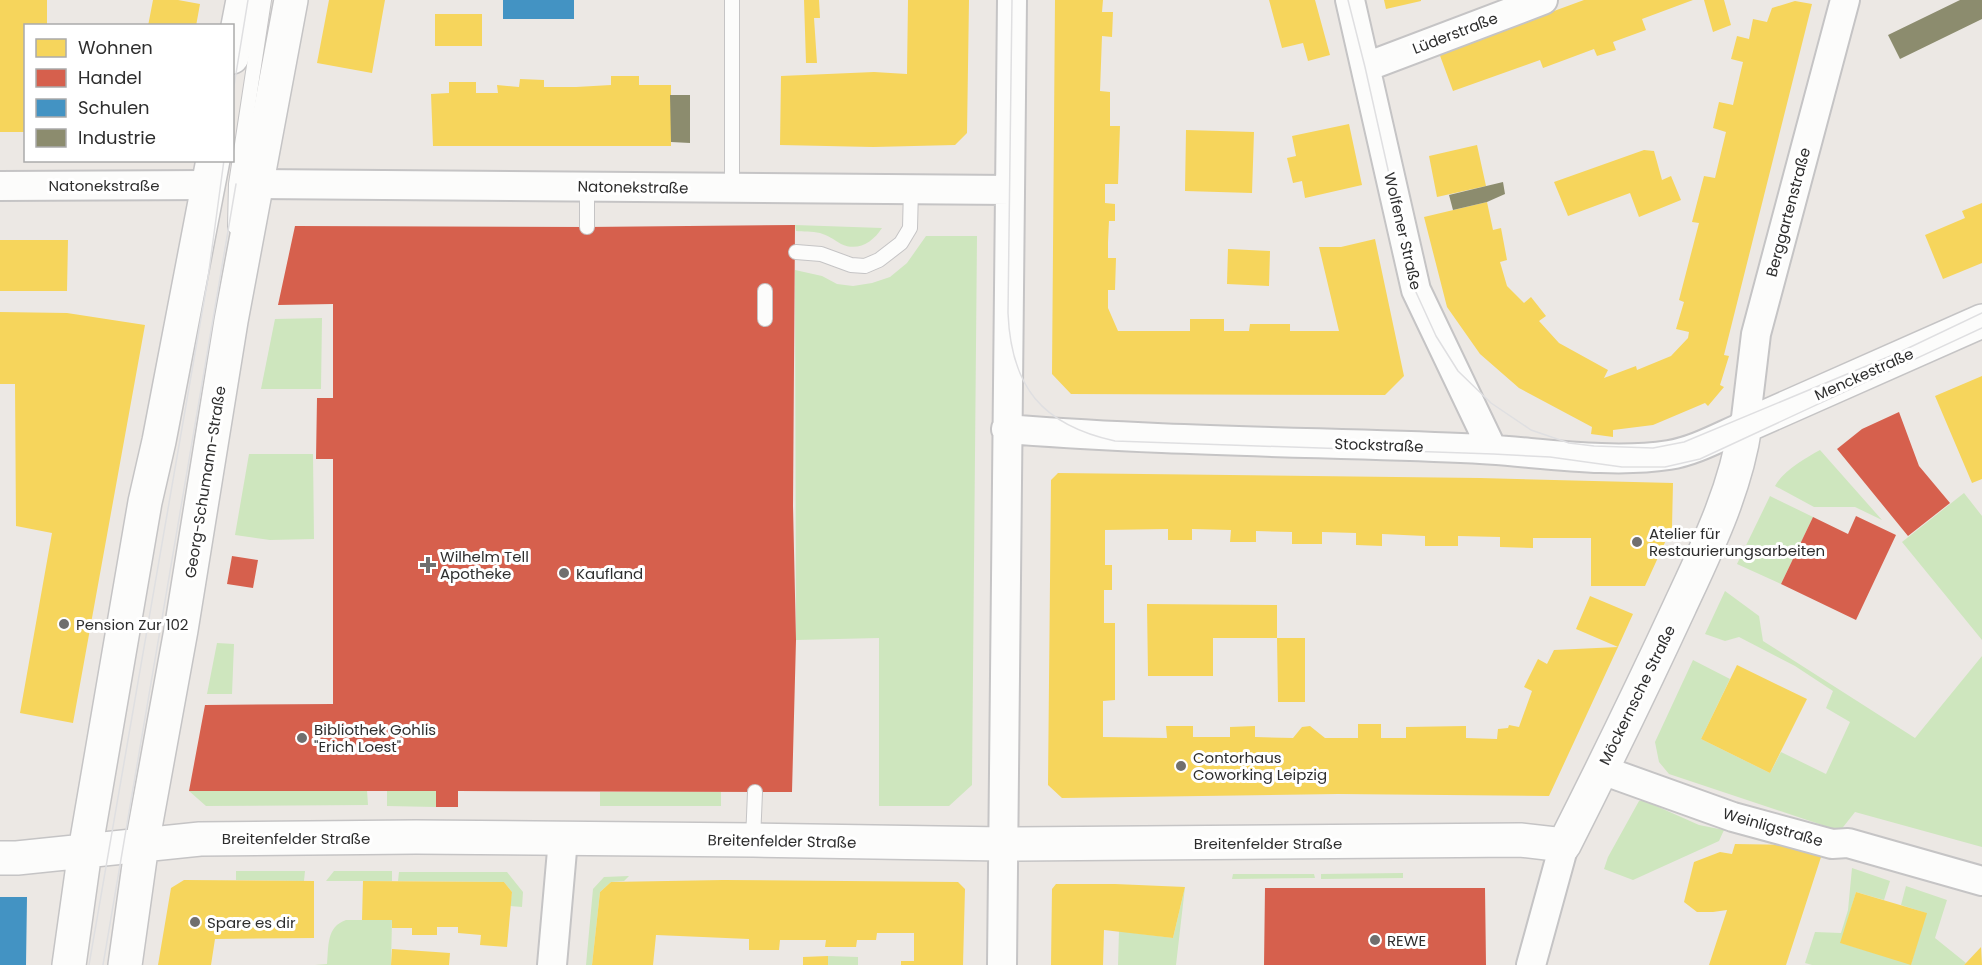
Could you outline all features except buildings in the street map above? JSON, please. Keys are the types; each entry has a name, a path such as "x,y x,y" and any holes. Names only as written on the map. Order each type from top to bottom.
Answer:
{"main road":[{"path":"234,47 243,0"},
{"name":"Georg-Schumann-Straße","path":"69,965 85,851 145,502 159,441 229,178 291,0"},
{"name":"Georg-Schumann-Straße","path":"125,965 141,844 181,630 231,321 229,178"},
{"name":"Menckestraße","path":"1746,426 1982,321"},
{"name":"Möckernsche Straße","path":"1564,845 1602,770 1702,557 1739,462 1746,426"},
{"name":"Breitenfelder Straße","path":"0,858 212,838 416,837 1003,844 1520,840 1564,845"}],"street":[{"path":"1002,965 1012,0"},
{"name":"Wolfener Straße","path":"1350,0 1416,290 1492,449"},
{"name":"Lüderstraße","path":"1366,67 1543,0"},
{"name":"Berggartenstraße","path":"1746,426 1756,334 1845,0"},
{"name":"Natonekstraße","path":"0,186 229,178 587,186 1010,190"},
{"name":"Stockstraße","path":"1006,429 1122,436 1492,449 1617,458 1670,455 1746,426"},
{"name":"Weinligstraße","path":"1602,770 1744,820 1832,844 1848,843 1982,881"},
{"path":"552,965 563,839"},
{"name":"Möckernsche Straße","path":"1531,965 1564,845"}],"lane":[{"path":"234,153 264,0"},
{"path":"732,0 732,188"},
{"path":"229,178 232,162"},
{"path":"587,186 587,227"},
{"path":"796,252 821,254 851,265 865,266 879,260 901,243 910,228 911,189"},
{"path":"765,291 765,319"},
{"path":"753,840 755,792"}],"green space":[{"path":"795,225 882,228 870,241 853,247 841,244 820,233 796,231"},
{"path":"926,236 977,236 972,785 949,806 879,806 879,638 796,640 795,270 822,276 837,284 853,286 872,283 890,277 907,263"},
{"path":"322,318 321,389 261,389 275,319"},
{"path":"1820,450 1882,520 1855,507 1814,507 1775,486 1789,470"},
{"path":"249,454 313,454 314,539 270,540 235,535"},
{"path":"1964,493 1982,516 1982,640 1902,542"},
{"path":"1770,496 1813,517 1781,584 1737,564"},
{"path":"1725,591 1759,616 1763,641 1915,738 1982,656 1982,847 1855,812 1840,831 1669,774 1659,762 1655,742 1693,660 1730,679 1701,739 1770,773 1781,752 1826,774 1850,722 1826,708 1833,691 1795,666 1739,637 1725,641 1705,634"},
{"path":"217,643 234,644 232,694 207,694"},
{"path":"367,790 368,805 206,806 189,791"},
{"path":"387,790 436,791 436,807 387,806"},
{"path":"600,792 721,792 721,806 600,806"},
{"path":"1639,801 1645,801 1699,825 1724,830 1719,841 1633,880 1604,869 1608,857"},
{"path":"1852,868 1890,881 1884,900 1856,892 1841,943 1911,964 1926,913 1901,905 1906,886 1947,900 1935,938 1966,963 1964,965 1812,965 1805,963 1815,932 1841,933 1848,910"},
{"path":"236,871 305,871 304,881 236,880"},
{"path":"334,871 392,871 392,881 326,881"},
{"path":"399,872 507,872 523,892 522,907 510,906 512,892 504,882 398,881"},
{"path":"1403,873 1403,878 1321,879 1321,874"},
{"path":"1233,874 1314,874 1315,878 1232,879"},
{"path":"629,876 624,881 611,882 600,892 592,965 586,965 593,889 604,877"},
{"path":"1185,887 1176,965 1118,965 1119,931 1173,938"},
{"path":"346,920 392,920 391,965 315,965 327,964 332,932 335,927"},
{"path":"828,956 858,957 858,965 828,965"}],"tram line":[{"path":"234,86 248,0"},
{"path":"1012,0 1008,313 1010,339 1024,382 1035,399 1068,425 1090,434 1115,441 1493,454 1550,457 1622,467 1665,467 1700,459 1982,328"},
{"path":"1348,0 1415,290 1436,336 1458,371 1491,403 1531,430 1569,443 1594,446 1653,448 1684,442 1900,352 1982,313"},
{"path":"89,965 208,278 224,162"},
{"path":"103,965 236,184"}],"place":[{"name":"Atelier für Restaurierungsarbeiten","path":"1637,542"},
{"name":"Wilhelm Tell Apotheke","path":"428,565"},
{"name":"Kaufland","path":"564,573"},
{"name":"Pension Zur 102","path":"64,624"},
{"name":"Bibliothek Gohlis \"Erich Loest\"","path":"302,738"},
{"name":"Contorhaus Coworking Leipzig","path":"1181,766"},
{"name":"Spare es dir","path":"195,922"},
{"name":"REWE","path":"1375,940"}]}
